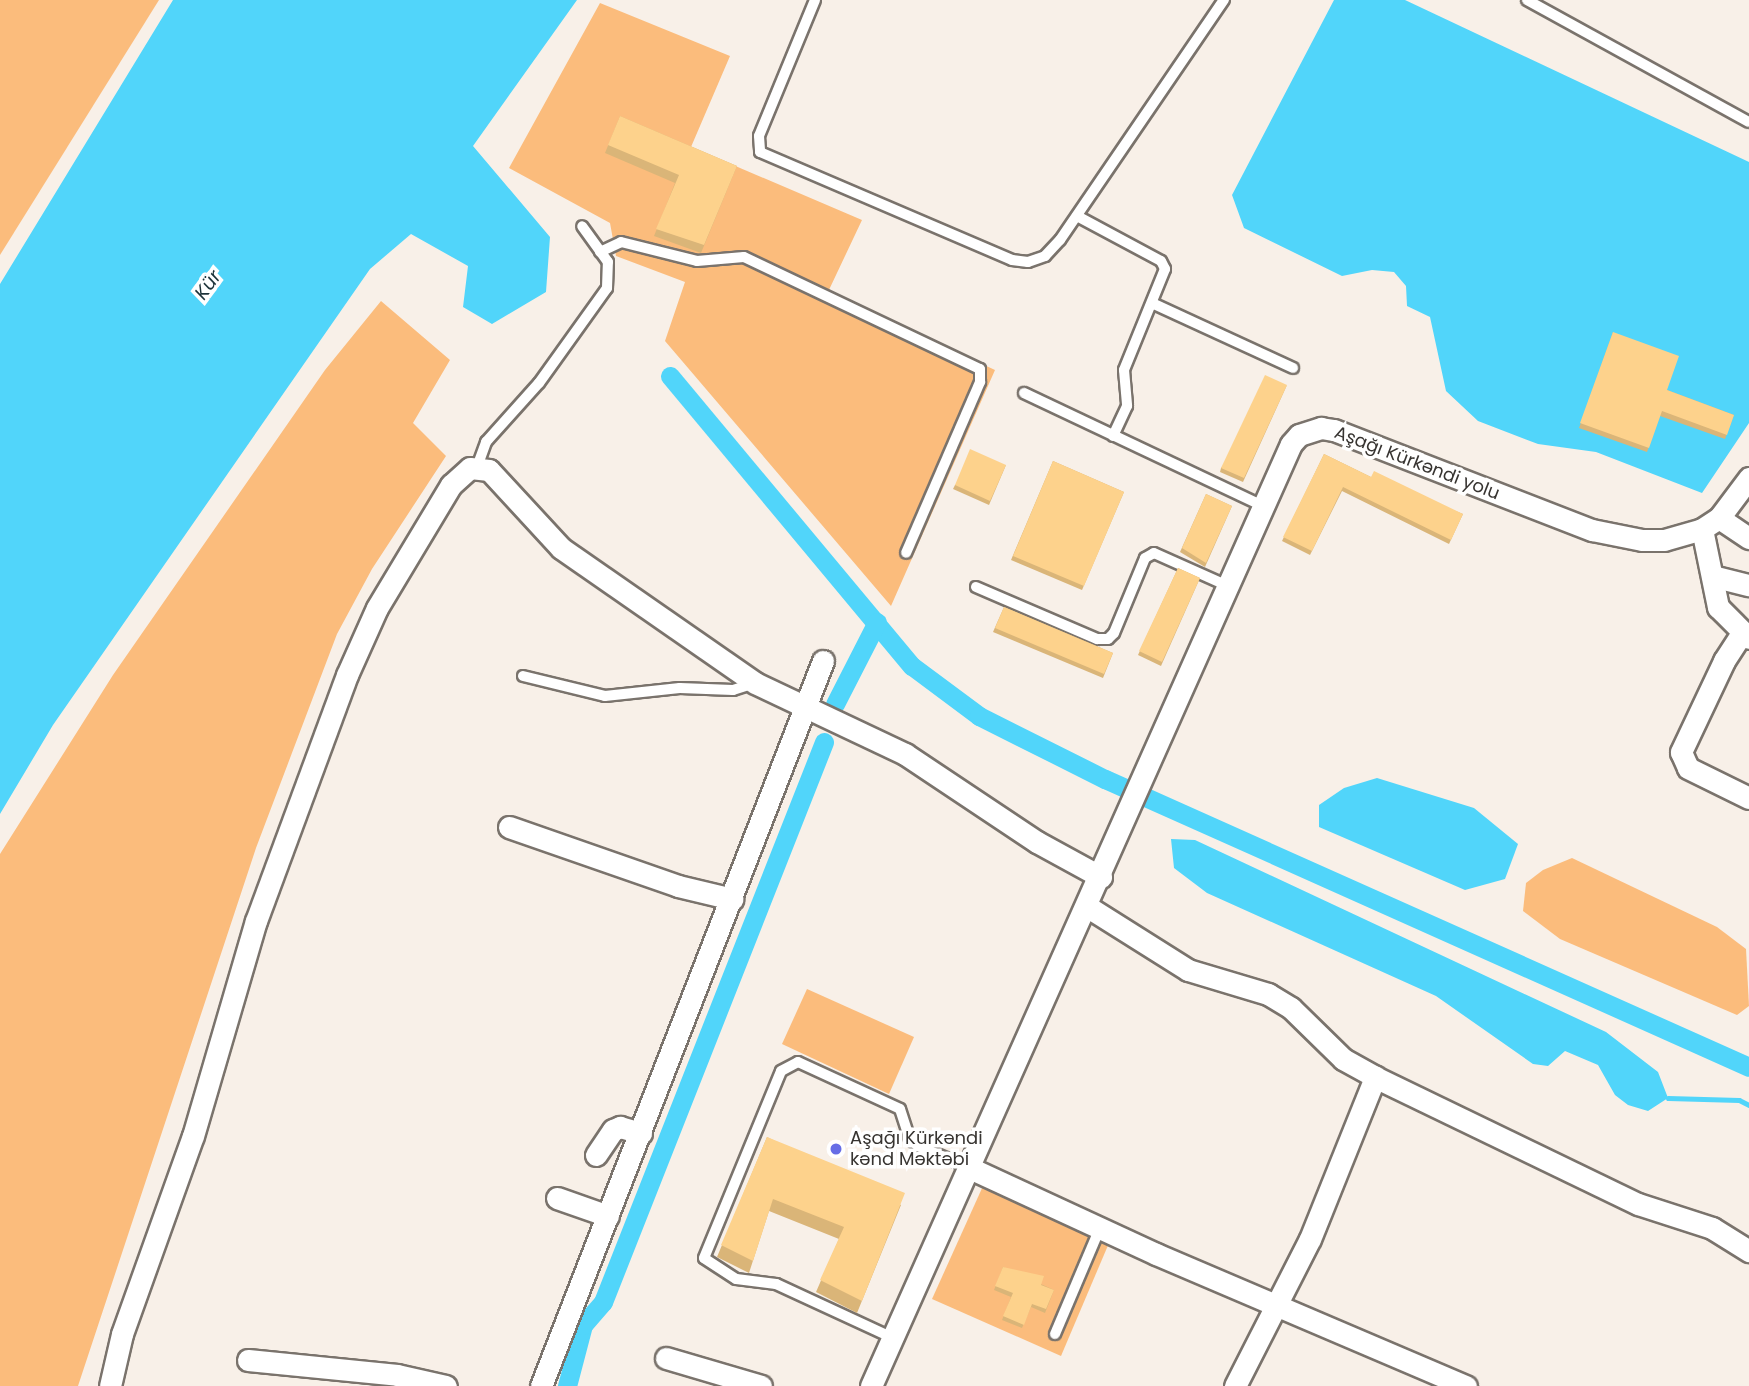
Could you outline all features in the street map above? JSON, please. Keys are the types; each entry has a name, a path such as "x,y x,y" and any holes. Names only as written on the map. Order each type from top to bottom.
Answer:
{"street":[{"name":"Aşağı Kürkəndi yolu","path":"871,1386 972,1169 1291,444 1309,430 1321,428 1592,530 1664,540 1711,524"},
{"path":"110,1386 122,1334 194,1136 256,921 347,675 377,608 451,485 477,467 500,481 561,548 755,683 905,754 1037,842 1101,877"},
{"path":"1749,478 1711,524 1712,576 1718,607 1746,635 1724,661 1681,752 1688,768 1749,798"},
{"path":"1711,524 1749,538"},
{"path":"1712,576 1749,585"},
{"path":"541,1386 823,661"},
{"path":"509,827 678,886 732,899"},
{"path":"1088,907 1188,970 1268,994 1291,1008 1343,1059 1375,1077 1639,1204 1713,1228 1749,1251"},
{"path":"1235,1386 1273,1304 1310,1239 1375,1077"},
{"path":"596,1155 613,1130 621,1126 640,1133"},
{"path":"972,1169 1273,1304 1466,1386"},
{"path":"557,1198 608,1216"},
{"path":"666,1359 761,1386"},
{"path":"248,1360 397,1375 446,1386"}],"lane":[{"path":"815,0 759,136 760,152 1012,260 1045,256 1077,216 1224,0"},
{"path":"1527,0 1749,122"},
{"path":"1077,216 1161,261 1165,277 1124,370 1127,406 1113,436"},
{"path":"477,467 486,442 539,383 607,288 611,274 582,226"},
{"path":"600,252 621,242 697,261 736,255 752,259 980,369 980,382 906,553"},
{"path":"1154,304 1293,368"},
{"path":"1024,393 1263,506"},
{"path":"976,587 1097,639 1108,639 1114,634 1145,558 1154,553 1228,586"},
{"path":"523,677 605,696 680,688 733,690 755,683"},
{"path":"893,1338 776,1284 736,1279 704,1258 781,1071 798,1062 900,1109 910,1139 918,1146 972,1169"},
{"path":"1055,1334 1100,1228"}],"shaded area":[{"path":"0,0 159,0 0,255"},
{"path":"600,3 730,56 691,147 862,220 828,292 995,370 891,606 665,341 685,282 616,256 610,223 509,168"},
{"path":"381,301 450,360 413,423 446,456 372,569 337,634 256,848 78,1386 0,1386 0,854 113,675 325,370"},
{"path":"1572,858 1717,927 1746,949 1749,1006 1737,1015 1560,939 1523,911 1526,883 1543,870"},
{"path":"807,989 914,1037 889,1094 782,1044"},
{"path":"983,1186 1109,1243 1061,1356 932,1299"}],"water":[{"name":"Kür","path":"173,0 577,0 473,146 550,237 546,292 492,324 463,307 468,266 411,234 370,269 53,725 0,814 0,284"},
{"path":"1334,0 1405,0 1749,162 1749,423 1702,493 1596,452 1538,444 1478,421 1446,391 1430,317 1407,306 1406,286 1394,272 1372,270 1342,276 1244,228 1232,195"},
{"path":"1377,778 1474,808 1518,844 1505,879 1465,890 1319,827 1319,805 1344,788"},
{"path":"1171,839 1195,840 1606,1032 1658,1072 1668,1098 1648,1111 1628,1105 1615,1095 1598,1065 1565,1051 1548,1066 1533,1064 1436,996 1207,893 1174,868"}],"building":[{"path":"620,116 737,166 704,245 656,229 679,175 608,145"},
{"path":"1613,332 1679,356 1667,390 1734,415 1727,435 1662,411 1649,448 1580,423"},
{"path":"1265,375 1287,385 1244,478 1221,468"},
{"path":"970,449 1006,465 990,501 955,485"},
{"path":"1324,454 1371,477 1374,471 1463,514 1451,540 1343,487 1312,551 1283,537"},
{"path":"1053,461 1124,492 1084,586 1013,556"},
{"path":"1206,494 1232,506 1206,563 1182,548"},
{"path":"1178,568 1200,578 1162,662 1139,651"},
{"path":"1004,607 1113,653 1104,674 995,628"},
{"path":"767,1137 905,1193 862,1301 820,1280 844,1227 773,1199 753,1261 721,1245"},
{"path":"1003,1267 1044,1276 1041,1285 1054,1290 1046,1309 1032,1304 1024,1325 1003,1316 1013,1293 995,1286"}],"waterway":[{"path":"670,376 912,666 979,716 1105,779 1749,1067"},
{"path":"835,704 877,622"},
{"path":"567,1386 583,1325 603,1302 824,742"},
{"path":"1668,1098 1739,1100 1749,1105"}],"place":[{"name":"Aşağı Kürkəndi kənd Məktəbi","path":"836,1149"}]}
